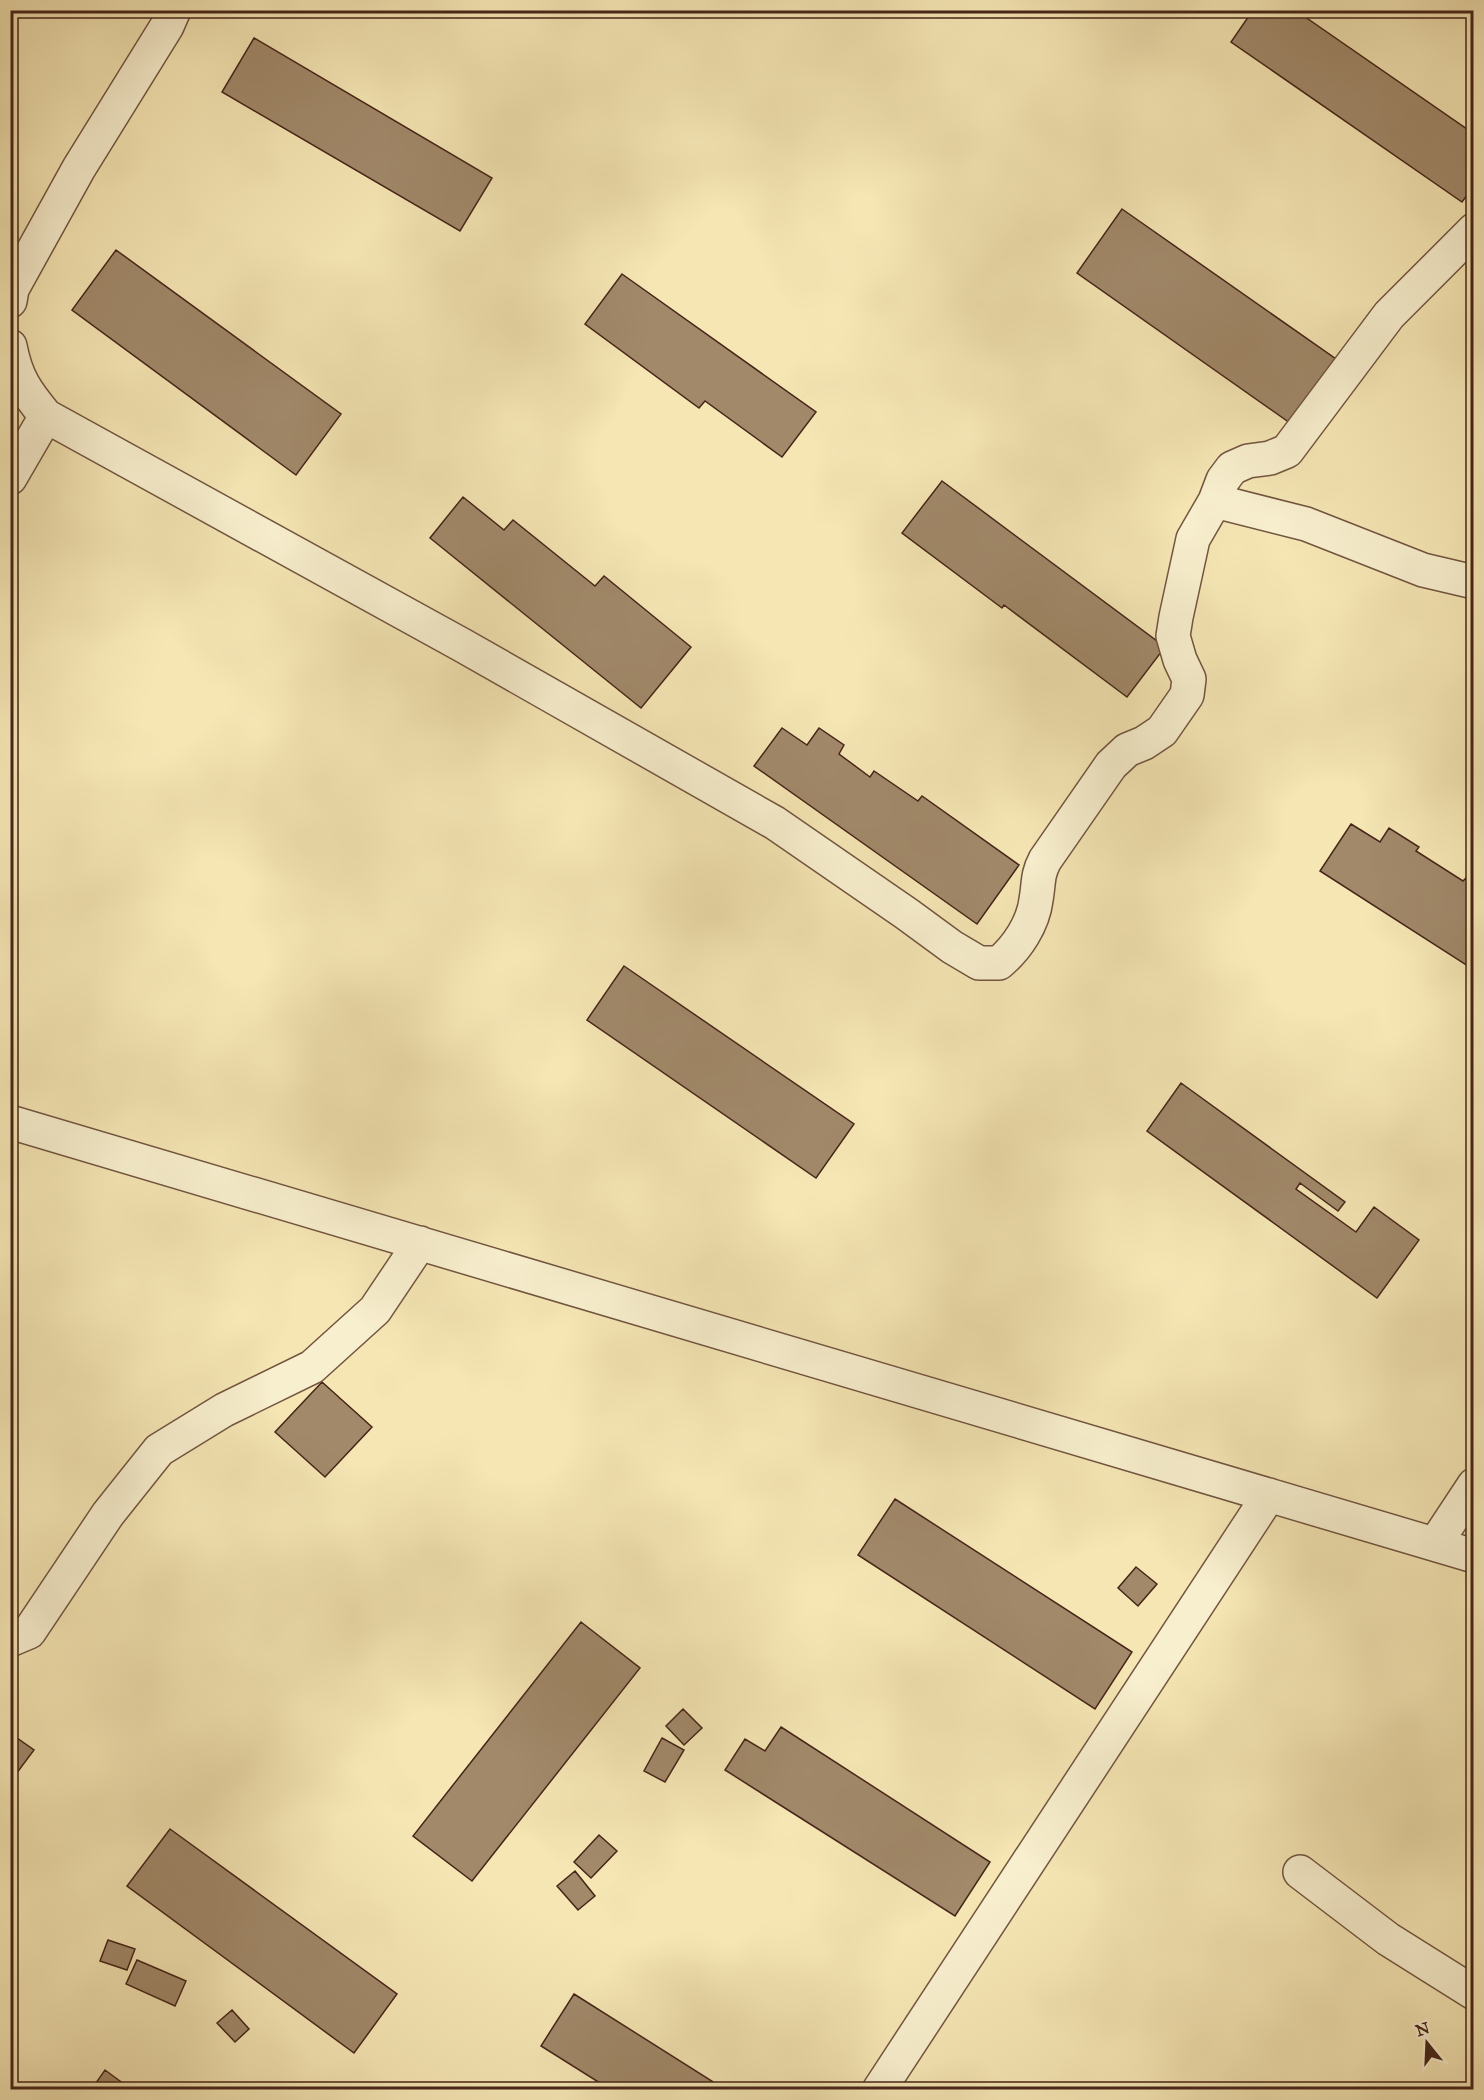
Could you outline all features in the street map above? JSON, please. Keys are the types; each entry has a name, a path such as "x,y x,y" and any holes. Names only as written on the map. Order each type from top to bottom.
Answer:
{"street":[{"path":"10,301 12,289 74,178 167,26 174,10"},
{"path":"10,346 13,361 26,392 46,416 462,645 775,823 952,947 979,963 999,963 1011,953 1033,918 1038,874 1045,860 1112,765 1127,750 1144,743 1162,731 1188,695 1188,679 1173,636 1176,617 1193,539 1215,501 1222,480 1232,468 1248,461 1270,458 1287,451 1389,315 1473,230"},
{"path":"10,478 46,416"},
{"path":"1215,501 1306,524 1423,570 1473,582"},
{"path":"10,1122 1473,1556"},
{"path":"10,1640 29,1632 108,1514 159,1450 224,1410 312,1367 375,1310 420,1243"},
{"path":"1435,1544 1473,1485"},
{"path":"879,2090 1269,1495"},
{"path":"1300,1872 1388,1939 1473,1992"}],"building":[{"path":"1253,10 1295,10 1474,134 1474,186 1462,202 1231,42"},
{"path":"254,38 492,178 460,231 222,92"},
{"path":"1122,209 1336,359 1290,423 1077,273"},
{"path":"116,250 341,414 296,475 72,310"},
{"path":"622,274 816,412 782,457 705,401 699,408 585,324"},
{"path":"942,481 1165,647 1127,697 1004,605 1002,608 902,533"},
{"path":"463,497 504,530 513,520 595,586 604,576 691,647 641,708 430,538"},
{"path":"782,728 807,745 819,728 844,745 839,754 870,777 874,771 918,801 922,796 1019,865 977,924 754,766"},
{"path":"1351,824 1380,842 1389,828 1419,847 1416,851 1463,881 1466,878 1474,883 1474,970 1320,871"},
{"path":"624,966 854,1124 816,1178 587,1020"},
{"path":"1181,1083 1345,1202 1338,1211 1300,1183 1296,1189 1356,1232 1374,1207 1419,1240 1377,1298 1147,1131"},
{"path":"322,1382 372,1427 325,1477 275,1432"},
{"path":"895,1499 1132,1652 1095,1709 858,1555"},
{"path":"1136,1567 1157,1584 1138,1606 1118,1588"},
{"path":"581,1622 640,1668 472,1881 413,1836"},
{"path":"683,1709 702,1728 684,1745 666,1726"},
{"path":"781,1727 990,1862 955,1916 725,1770 745,1739 765,1751"},
{"path":"10,1733 34,1750 10,1782"},
{"path":"662,1738 684,1750 665,1782 644,1771"},
{"path":"170,1829 397,1994 354,2053 127,1886"},
{"path":"599,1835 617,1851 591,1878 574,1862"},
{"path":"575,1871 595,1896 578,1910 557,1886"},
{"path":"108,1940 135,1949 127,1970 100,1961"},
{"path":"137,1960 186,1981 175,2006 126,1984"},
{"path":"574,1994 726,2090 611,2090 541,2046"},
{"path":"232,2010 249,2029 235,2042 217,2023"},
{"path":"105,2070 132,2090 91,2090"}]}
